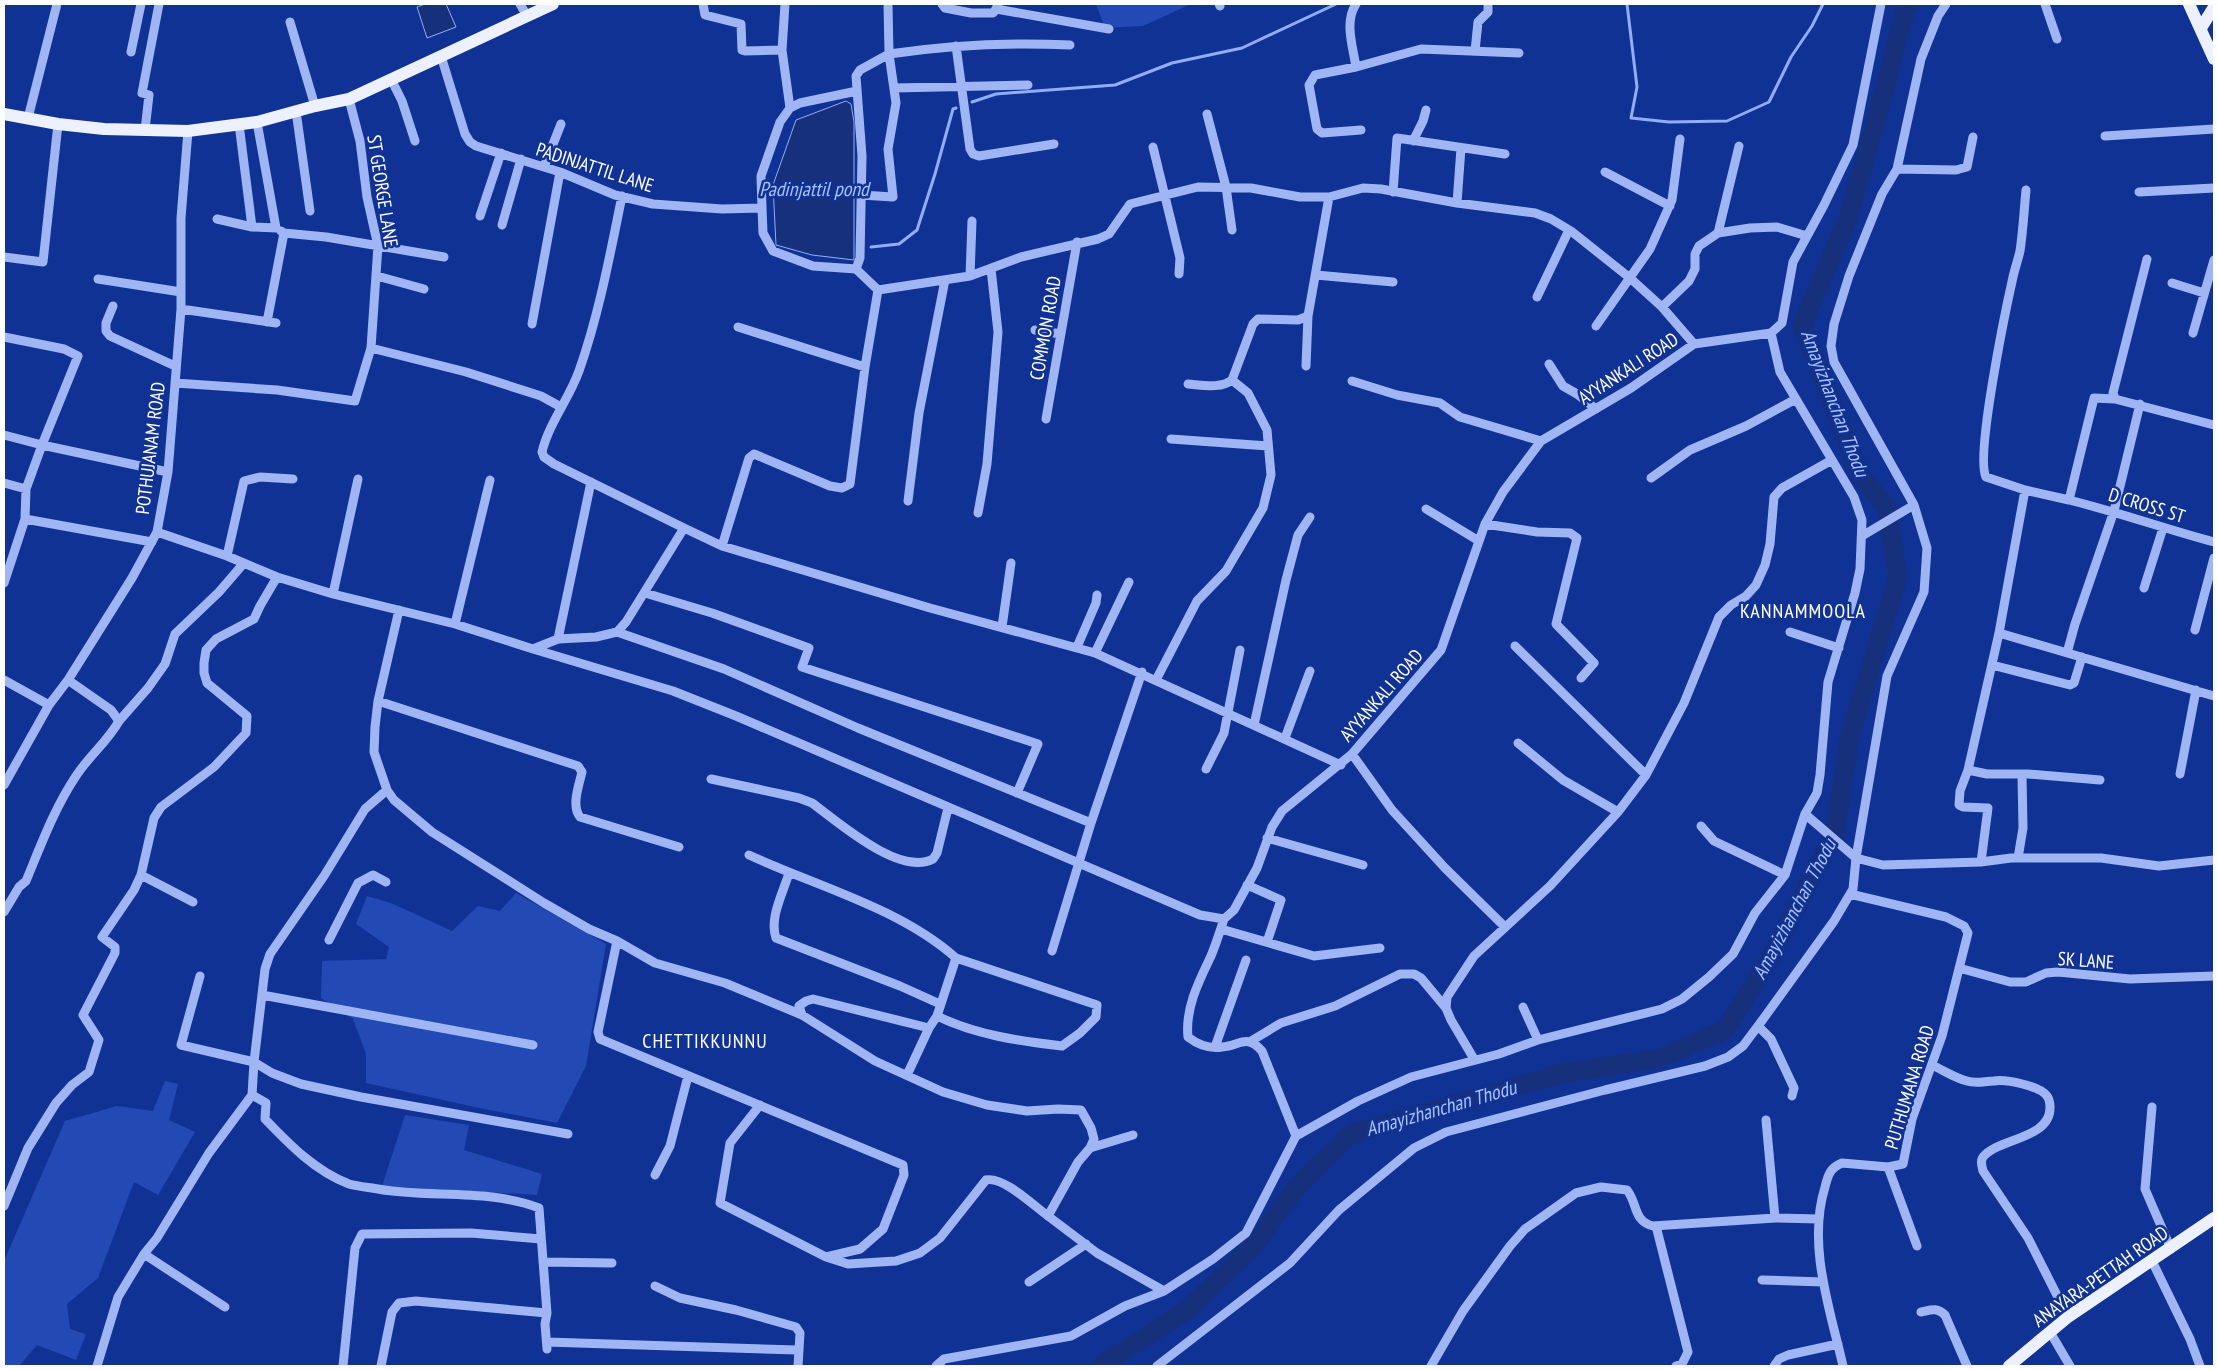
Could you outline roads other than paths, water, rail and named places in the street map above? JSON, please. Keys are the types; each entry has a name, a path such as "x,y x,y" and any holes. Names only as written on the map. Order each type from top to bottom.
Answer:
{"main road":[{"path":"4,114 58,124 104,129 188,132 257,122 348,99 553,4"},
{"path":"2189,4 2214,59"},
{"path":"2201,28 2214,7"},
{"name":"ANAYARA-PETTAH ROAD","path":"2013,1365 2068,1317 2171,1249 2214,1218"}],"street":[{"path":"28,118 57,4"},
{"path":"131,52 141,4"},
{"path":"145,130 148,95 142,92 159,4"},
{"path":"520,4 527,16"},
{"path":"702,4 705,15 740,24 742,50 782,50"},
{"path":"785,4 782,50 790,108"},
{"path":"861,195 893,197 888,149 896,103 889,54 888,4"},
{"path":"942,4 945,8 972,13 993,13 997,6 1109,29"},
{"path":"1356,4 1352,10 1350,32 1356,68"},
{"path":"1475,51 1478,22 1488,12 1488,4"},
{"path":"936,1366 944,1359 1070,1336 1125,1306 1164,1291 1213,1260 1246,1233 1296,1136 1358,1101 1411,1077 1499,1054 1538,1040 1662,1009 1682,999 1733,954 1756,913 1785,875 1805,814 1817,793 1828,682 1860,569 1862,520 1854,497 1780,372 1771,333 1782,323 1793,262 1853,145 1881,4"},
{"path":"1157,1366 1290,1263 1339,1210 1414,1148 1446,1132 1705,1066 1728,1057 1743,1046 1758,1026 1834,921 1853,889 1856,858 1887,676 1924,592 1927,548 1914,505 1834,362 1831,346 1834,324 1849,276 1882,194 1897,169 1921,59 1938,16 1946,4"},
{"path":"2045,4 2057,39"},
{"path":"290,22 315,106"},
{"path":"856,269 860,258 862,156 856,76 860,70 889,54 956,46 988,44 1070,45"},
{"path":"956,46 970,149 973,154 979,156 1054,144"},
{"path":"1362,130 1322,133 1317,129 1309,85 1315,75 1356,68 1421,50 1519,53"},
{"name":"PADINJATTIL LANE","path":"441,56 465,134 470,142 476,146 560,172 622,196 653,204 762,208"},
{"path":"390,80 402,101 415,141"},
{"path":"894,88 1028,85"},
{"path":"857,91 800,103 790,108 780,122 761,176 763,233 773,251 813,266 856,269 878,290"},
{"name":"ST GEORGE LANE","path":"175,383 277,390 355,401 359,393 371,348 378,246 367,197 360,142 348,99"},
{"path":"1413,141 1424,121 1426,110"},
{"path":"296,111 310,211"},
{"path":"1207,114 1226,188 1232,230"},
{"path":"182,309 272,323 280,230 257,122"},
{"path":"4,257 43,262 58,124"},
{"path":"239,124 252,227"},
{"path":"544,167 561,124"},
{"path":"2105,136 2214,130"},
{"name":"POTHUJANAM ROAD","path":"4,785 49,705 68,680 157,532 168,472 175,366 182,309 181,218 188,132"},
{"path":"1897,169 1956,170 1967,167 1973,137"},
{"path":"1393,192 1397,138 1505,154"},
{"path":"1596,326 1650,249 1670,206 1680,139"},
{"path":"1718,233 1739,146"},
{"path":"1153,147 1180,258 1179,274"},
{"path":"1457,203 1461,148"},
{"path":"480,216 501,153"},
{"path":"502,225 521,160"},
{"path":"532,324 560,172"},
{"path":"1605,172 1670,206"},
{"path":"878,290 970,276 1021,257 1076,242 1090,242 1109,234 1130,204 1198,187 1251,188 1300,197 1329,197 1363,188 1535,213 1551,219 1569,230 1630,278 1662,307 1694,344"},
{"path":"2138,192 2214,188"},
{"name":"D CROSS ST","path":"2026,190 2020,252 2013,276 1987,416 1983,460 1983,471 1986,477 2025,490 2114,511 2163,528 2214,542"},
{"path":"622,196 599,307 578,373 544,443 542,452 544,457 722,546 1095,653 1142,672 1341,764"},
{"path":"1306,366 1308,316 1329,197"},
{"path":"217,219 252,227 326,237 444,257"},
{"path":"970,276 972,221"},
{"path":"1662,307 1689,281 1695,269 1695,254 1699,246 1718,233 1750,228 1777,227 1807,236"},
{"path":"1537,297 1569,230"},
{"name":"COMMON ROAD","path":"1046,419 1076,242"},
{"path":"2115,399 2113,393 2147,259"},
{"path":"2193,334 2214,260"},
{"path":"978,512 987,464 998,332 991,269"},
{"path":"1316,275 1393,282"},
{"path":"377,276 424,289"},
{"path":"98,279 181,292"},
{"path":"908,501 919,413 945,280"},
{"path":"2172,283 2205,289"},
{"path":"722,546 749,458 754,454 830,486 842,488 850,484 878,290"},
{"path":"113,306 106,323 106,331 110,336 175,366"},
{"path":"1188,384 1228,384 1232,380 1253,324 1258,319 1298,320 1308,316"},
{"path":"738,327 866,367"},
{"path":"1035,330 1060,334"},
{"name":"AYYANKALI ROAD","path":"1224,919 1234,910 1257,868 1268,838 1282,811 1352,754 1441,650 1485,524 1503,492 1540,441 1632,388 1694,344 1771,333"},
{"path":"4,337 64,349 78,356 26,488 24,519 4,582"},
{"path":"371,348 466,372 541,396 561,407"},
{"path":"1549,364 1563,386 1596,409"},
{"path":"1156,680 1196,601 1226,570 1263,508 1270,475 1267,430 1248,393 1232,380"},
{"path":"1352,381 1397,394 1440,403 1460,417 1540,441"},
{"path":"2069,500 2094,398 2115,399 2140,404 2214,425"},
{"path":"1651,478 1690,450 1746,426 1796,399"},
{"path":"2067,653 2075,624 2114,511 2140,404"},
{"path":"4,435 168,472"},
{"path":"1171,439 1268,446"},
{"path":"1446,1008 1447,997 1474,956 1550,886 1618,812 1646,775 1684,703 1719,617 1731,605 1746,596 1756,585 1765,565 1770,544 1774,497 1782,488 1832,460"},
{"path":"227,556 244,481 260,476 293,479"},
{"path":"332,594 358,479"},
{"path":"455,624 490,480"},
{"path":"558,639 591,482"},
{"path":"4,483 26,488"},
{"path":"1981,862 1988,808 1963,807 1959,805 1960,791 1968,770 1999,633 2025,490"},
{"path":"1862,536 1914,505"},
{"path":"1426,509 1479,541"},
{"path":"1254,725 1286,580 1298,535 1310,517"},
{"path":"24,519 152,542"},
{"path":"1485,524 1537,532 1570,533 1577,538 1556,624 1594,663 1580,678"},
{"path":"618,632 645,593 684,528"},
{"path":"2144,588 2163,528"},
{"path":"157,532 244,562 276,577 332,594 455,624 673,691 1200,915 1224,919 1211,955 1201,975 1187,1018 1188,1037 1196,1044 1222,1047 1251,1041 1281,1023 1335,1006 1400,974 1414,974 1421,978 1446,1008 1474,1060"},
{"path":"2195,630 2214,558"},
{"path":"4,912 19,887 26,881 51,819 76,775 148,688 165,664 175,634 218,592 244,562"},
{"path":"1002,627 1011,563"},
{"path":"4,1206 28,1148 56,1103 72,1085 89,1072 98,1040 84,1014 115,953 115,947 102,938 134,890 141,875 154,818 161,807 214,767 246,733 247,716 223,698 207,682 204,673 206,650 216,639 254,619 276,577"},
{"path":"1095,653 1129,582"},
{"path":"645,593 712,613 809,648 802,667 1038,744 1017,793"},
{"path":"1077,647 1096,603 1097,595"},
{"path":"399,610 378,701 374,752 387,790 394,800 432,832 544,903 589,929 617,940 655,963 725,983 802,1014 875,1061 943,1092 987,1105 1027,1111 1058,1108 1081,1110 1091,1128 1094,1139 1090,1148 1078,1162 1048,1216"},
{"path":"533,649 558,639 596,637 618,632 724,669 858,728 1091,823"},
{"path":"1790,632 1839,648"},
{"path":"1999,633 2214,696"},
{"path":"1515,646 1646,775"},
{"path":"1206,769 1224,733 1240,650"},
{"path":"1992,665 2070,685 2074,683 2082,657"},
{"path":"1284,738 1310,671"},
{"path":"1052,951 1091,823 1142,672"},
{"path":"4,680 49,705"},
{"path":"68,680 111,710 120,721"},
{"path":"2180,774 2196,690"},
{"path":"378,701 578,766 582,772 576,806 580,817 679,847"},
{"path":"1518,743 1563,780 1618,812"},
{"path":"1352,754 1392,810 1445,868 1505,926"},
{"path":"1968,770 1987,774 2100,780"},
{"path":"2018,858 2023,828 2022,775"},
{"path":"711,779 799,798 812,803 888,855 922,864 934,860 948,808"},
{"path":"100,1365 118,1297 209,1153 252,1095 262,996 270,954 324,876 365,809 387,790"},
{"path":"1805,814 1856,858 1883,865 1981,862 2018,858 2101,858 2159,866 2214,860"},
{"path":"1701,826 1714,841 1785,875"},
{"path":"1268,838 1363,865"},
{"path":"749,855 878,909 931,938 956,958 1097,1005 1096,1017 1080,1033 1062,1046 984,1034 957,1026 937,1016"},
{"path":"789,873 775,918 774,932 776,938 900,986 940,1004"},
{"path":"141,875 193,902"},
{"path":"329,940 358,883 373,875 386,882"},
{"path":"1247,885 1281,900 1267,942"},
{"name":"PUTHUMANA ROAD","path":"1843,1366 1824,1282 1818,1219 1829,1172 1835,1166 1842,1163 1888,1167 1903,1164 1912,1118 1932,1065 1968,934 1964,926 1946,917 1850,894"},
{"path":"1221,929 1314,956 1380,948"},
{"path":"617,940 598,1032 600,1039 903,1165 904,1175 883,1230 860,1249 826,1257"},
{"path":"906,1075 929,1028 937,1016 956,958"},
{"path":"1215,1047 1246,960"},
{"name":"SK LANE","path":"1959,968 2010,982 2026,982 2046,973 2058,972 2130,979 2214,976"},
{"path":"200,976 181,1045 254,1062 272,1073 301,1084 361,1097 568,1134"},
{"path":"262,996 533,1045"},
{"path":"802,1014 799,1006 813,999 929,1028"},
{"path":"1523,1007 1538,1040"},
{"path":"1758,1026 1771,1039 1794,1088 1792,1096"},
{"path":"1251,1041 1262,1051 1296,1136"},
{"path":"1932,1065 1968,1081 2007,1080 2037,1089 2046,1094 2050,1100 2050,1113 2047,1121 2036,1130 1990,1152 1983,1157 1981,1164 1983,1171 2028,1238 2068,1317"},
{"path":"656,1175 670,1146 688,1076"},
{"path":"252,1095 266,1103 265,1119 296,1151 323,1170 350,1184 390,1192 474,1196 528,1204 539,1208 547,1313 545,1324 547,1349 547,1342 798,1350"},
{"path":"760,1105 730,1142 720,1203 826,1257 848,1264 896,1262 920,1253 940,1238 986,1180 992,1178 1003,1183 1124,1270 1164,1291"},
{"path":"2152,1107 2145,1189 2171,1249"},
{"path":"1766,1120 1775,1218"},
{"path":"1090,1148 1133,1135"},
{"path":"1888,1167 1917,1246"},
{"path":"1431,1366 1463,1311 1510,1246 1525,1229 1576,1193 1601,1187 1627,1190 1633,1198 1639,1218 1644,1224 1656,1226 1775,1218 1818,1219"},
{"path":"1656,1226 1688,1352 1686,1359 1676,1366"},
{"path":"343,1366 354,1248 362,1234 471,1233 541,1239"},
{"path":"1029,1282 1086,1244"},
{"path":"144,1254 225,1307"},
{"path":"2152,1261 2190,1339 2200,1366"},
{"path":"543,1262 612,1263"},
{"path":"1762,1280 1824,1282"},
{"path":"655,1286 680,1298 787,1323 796,1327 800,1333 798,1366"},
{"path":"381,1366 392,1312 399,1304 416,1301 547,1313"},
{"path":"1921,1312 1935,1309 1940,1310 1945,1316 1967,1366"},
{"path":"2050,1332 2070,1366"},
{"path":"1774,1366 1779,1359 1788,1355 1838,1344"}],"water":[{"path":"425,4 446,4 456,27 427,38 417,7"},
{"name":"Padinjattil pond","path":"846,101 851,104 854,122 854,260 812,255 776,245 773,185 796,120"}],"waterway":[{"path":"972,102 996,94 1115,85 1172,63 1242,48 1336,4"},
{"path":"1627,4 1637,87 1631,118 1669,122 1727,121 1769,102 1791,57 1812,26 1823,4"},
{"name":"Amayizhanchan Thodu","path":"1100,1366 1186,1311 1254,1246 1295,1189 1351,1134 1559,1074 1660,1058 1725,1030 1769,960 1835,833 1850,735 1898,577 1887,508 1860,475 1802,325 1848,218 1903,17 1910,4"},
{"path":"871,247 899,244 917,230 953,109 956,108"}],"district":[{"name":"KANNAMMOOLA","path":"1803,611"},
{"name":"CHETTIKKUNNU","path":"705,1041"}]}
